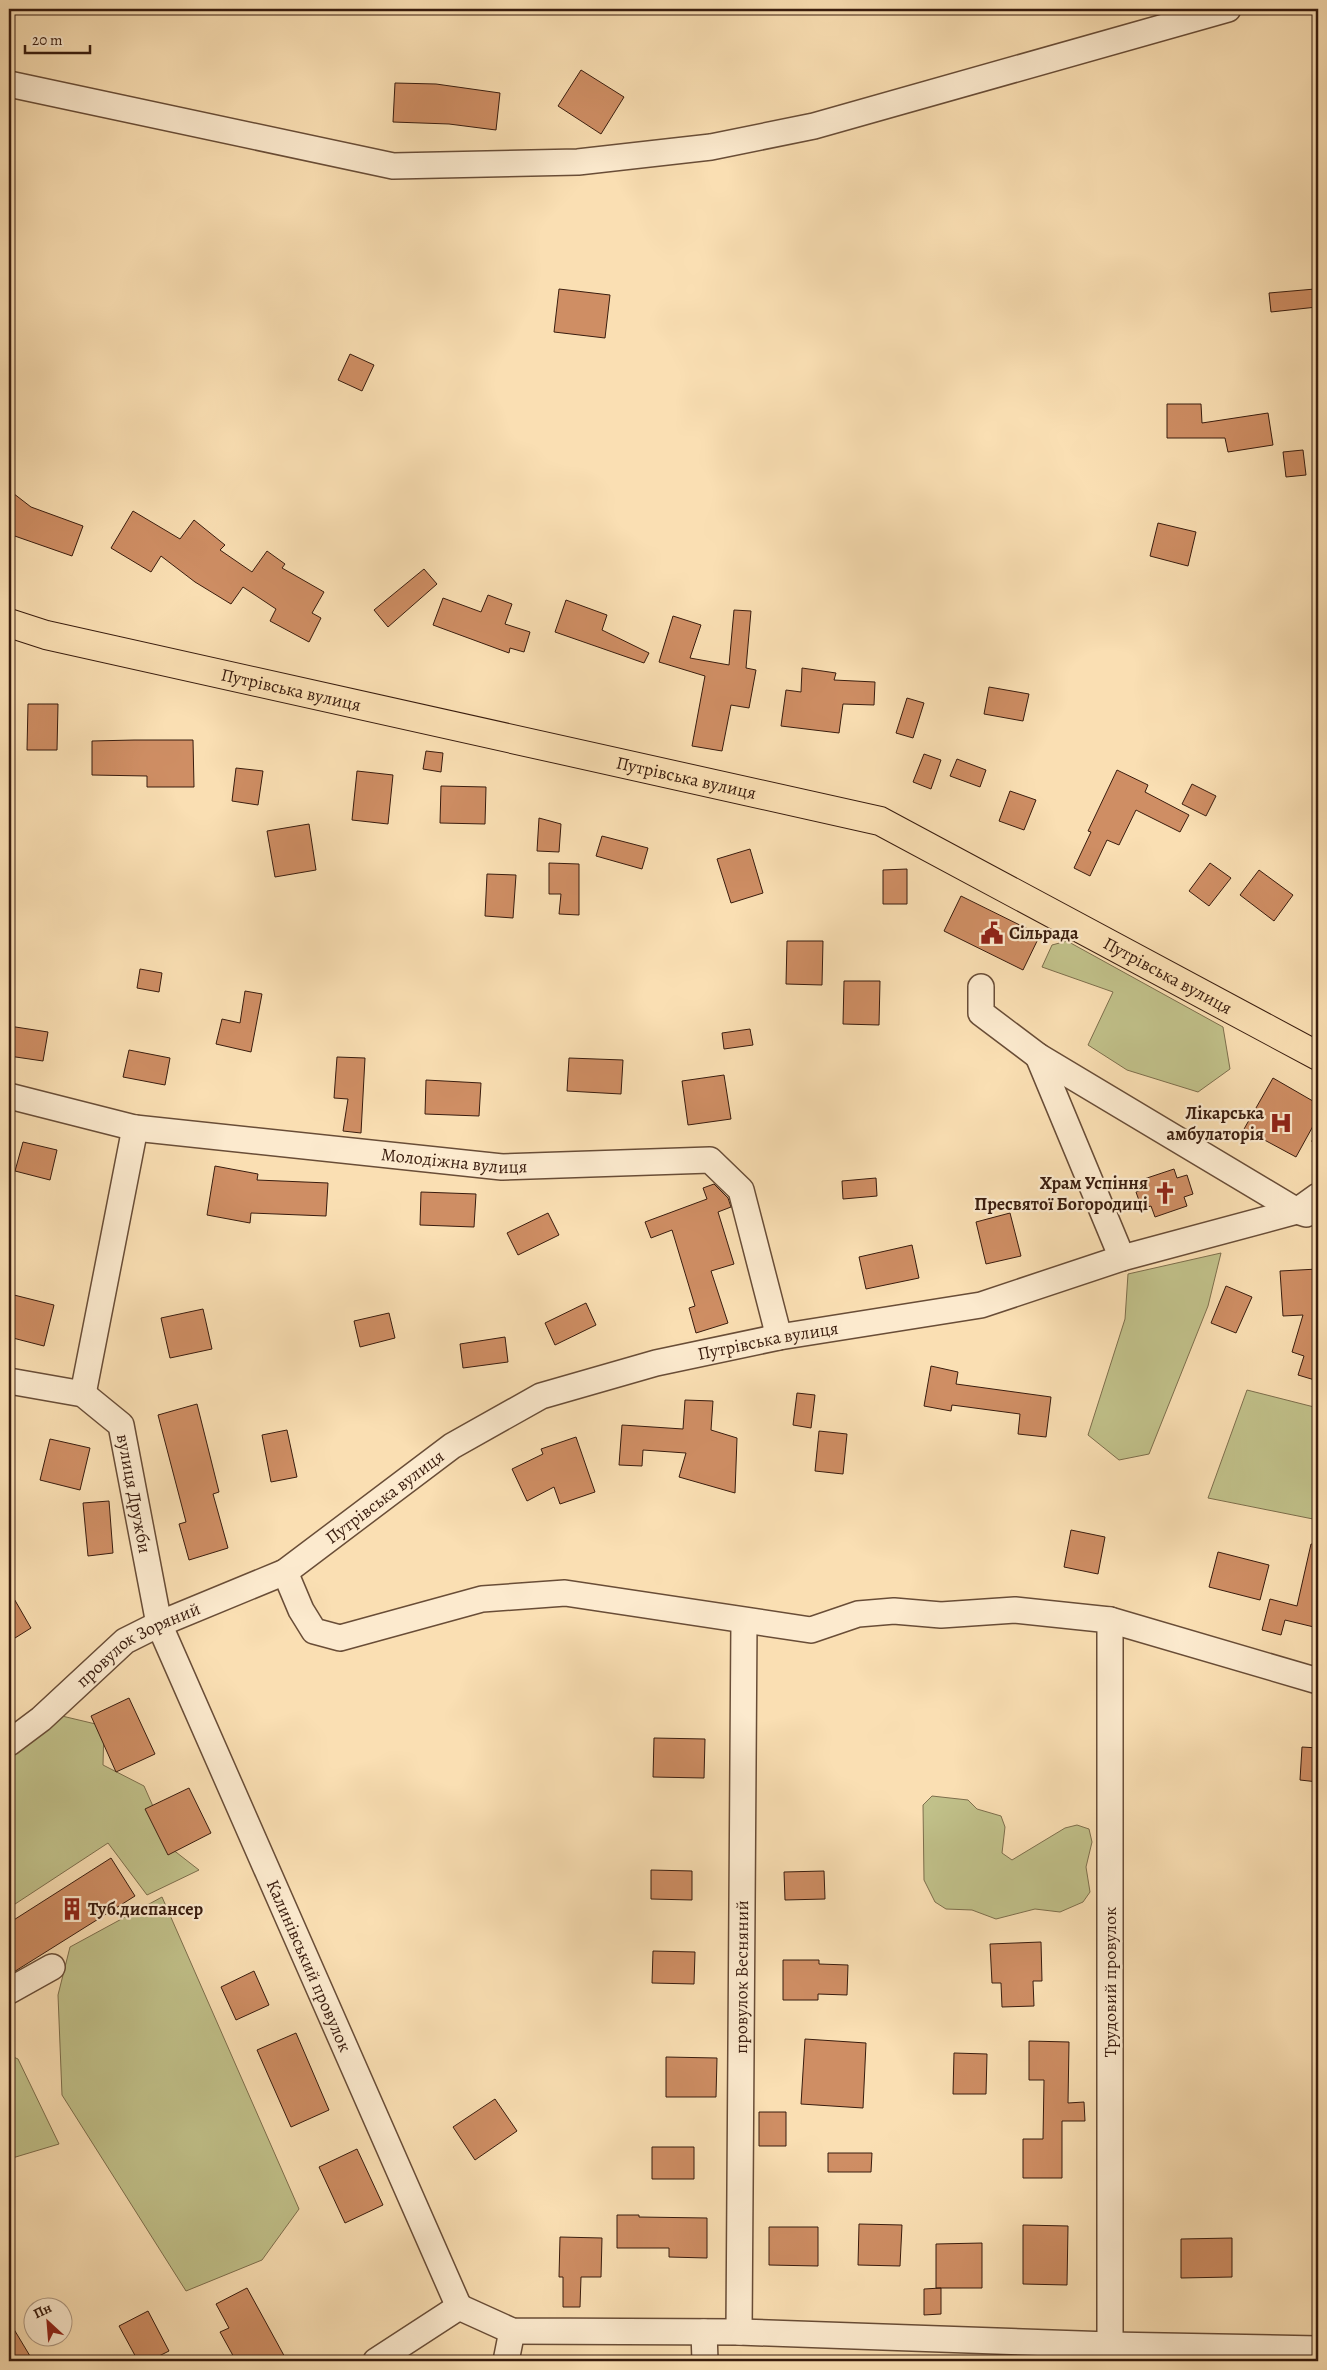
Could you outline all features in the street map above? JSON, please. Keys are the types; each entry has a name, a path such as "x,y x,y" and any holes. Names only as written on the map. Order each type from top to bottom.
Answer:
{"main road":[{"name":"Путрівська вулиця","path":"9,623 46,635 340,702 880,821 1318,1056"}],"street":[{"path":"9,84 392,166 578,162 710,148 814,126 1228,9"},
{"path":"980,987 981,1013 1038,1056 1307,1214"},
{"path":"1038,1056 1122,1258"},
{"name":"Молодіжна вулиця","path":"9,1096 135,1128 502,1167 710,1160 741,1190 779,1337"},
{"path":"83,1394 135,1128"},
{"name":"Путрівська вулиця","path":"284,1572 452,1446 541,1396 656,1363 779,1337 981,1305 1122,1258 1307,1214 1318,1196"},
{"name":"вулиця Дружби","path":"9,1381 83,1394 121,1425 159,1624"},
{"path":"284,1572 301,1610 314,1631 340,1638 482,1599 564,1593 811,1630 867,1614 894,1611 941,1615 1015,1610 1110,1620 1318,1681"},
{"name":"провулок Зоряний","path":"9,1743 42,1719 125,1641 159,1624 284,1572"},
{"name":"Трудовий провулок","path":"1110,1620 1110,2345"},
{"name":"провулок Весняний","path":"739,2332 744,1621"},
{"name":"Калинівський провулок","path":"159,1624 459,2307"},
{"path":"9,1991 52,1967"},
{"path":"376,2361 459,2307 512,2331 739,2332 1011,2351 1110,2345 1318,2349"},
{"path":"506,2361 512,2331"},
{"path":"704,2332 705,2361"}],"path":[{"path":"1312,1140 1318,1144"}],"green space":[{"path":"1067,941 1223,1027 1230,1069 1198,1092 1127,1070 1088,1045 1113,992 1042,967 1052,945"},
{"path":"1221,1253 1208,1306 1149,1454 1119,1460 1088,1435 1125,1319 1128,1274"},
{"path":"1247,1390 1318,1408 1318,1520 1208,1498"},
{"path":"62,1716 104,1726 103,1765 144,1786 172,1849 199,1870 147,1895 108,1843 9,1908 9,1753"},
{"path":"932,1796 968,1800 977,1809 1001,1816 1005,1827 1002,1853 1012,1860 1065,1828 1077,1825 1089,1829 1092,1842 1086,1867 1090,1892 1083,1902 1060,1912 1035,1909 996,1919 972,1910 946,1909 935,1902 924,1880 923,1805"},
{"path":"162,1897 299,2209 262,2260 186,2291 62,2095 58,1995 70,1947"},
{"path":"9,2055 18,2059 59,2144 9,2159"}],"building":[{"path":"581,70 624,97 601,134 558,106"},
{"path":"395,83 436,84 500,93 496,130 449,124 393,122"},
{"path":"559,289 610,295 605,338 554,332"},
{"path":"1315,289 1317,307 1271,312 1269,293"},
{"path":"350,354 374,365 362,391 338,380"},
{"path":"1167,404 1201,404 1202,423 1268,413 1273,445 1228,452 1225,438 1167,438"},
{"path":"1303,450 1306,475 1286,477 1283,452"},
{"path":"9,490 31,507 83,526 72,556 9,534"},
{"path":"133,511 180,539 194,520 225,545 220,550 252,572 267,551 285,564 282,568 324,592 312,613 321,618 309,642 270,621 276,609 243,587 231,604 195,582 161,556 151,572 111,548"},
{"path":"1158,523 1196,532 1188,566 1150,556"},
{"path":"424,569 437,584 388,627 374,610"},
{"path":"488,595 512,604 505,624 530,632 524,652 510,648 509,653 433,625 443,598 481,612"},
{"path":"566,600 607,615 602,630 649,653 644,663 555,632"},
{"path":"734,610 751,611 746,668 756,670 749,708 731,705 722,751 692,746 705,676 659,662 673,616 701,625 690,658 729,665"},
{"path":"802,668 836,673 834,680 875,682 874,705 843,704 839,733 781,726 786,690 801,692"},
{"path":"989,687 1029,694 1023,721 984,714"},
{"path":"907,698 924,703 913,738 896,733"},
{"path":"28,704 58,704 57,750 27,750"},
{"path":"193,740 194,787 147,787 147,776 92,775 92,741"},
{"path":"426,751 443,753 441,772 423,769"},
{"path":"924,754 941,760 931,789 913,782"},
{"path":"957,759 986,770 980,787 950,776"},
{"path":"236,768 263,771 258,805 232,801"},
{"path":"1117,770 1148,785 1145,792 1189,815 1180,832 1136,810 1119,845 1107,840 1090,876 1074,868 1091,832 1088,831"},
{"path":"357,771 393,775 388,824 352,820"},
{"path":"1192,784 1216,796 1206,816 1182,804"},
{"path":"441,786 486,787 485,824 440,823"},
{"path":"1010,791 1036,800 1024,830 999,821"},
{"path":"539,818 561,824 559,852 537,851"},
{"path":"309,824 316,870 275,877 267,831"},
{"path":"602,836 648,848 642,869 596,856"},
{"path":"750,849 763,893 731,903 717,859"},
{"path":"549,863 579,864 579,915 559,914 561,894 549,894"},
{"path":"1210,863 1231,878 1209,906 1189,891"},
{"path":"907,869 907,904 883,904 883,870"},
{"path":"1259,870 1293,895 1274,921 1240,895"},
{"path":"487,874 516,875 513,918 485,916"},
{"name":"Сільрада","path":"961,896 1040,935 1023,970 944,931"},
{"path":"787,941 823,941 822,985 786,984"},
{"path":"140,969 162,973 159,992 137,988"},
{"path":"844,981 880,981 879,1025 843,1024"},
{"path":"245,991 262,994 251,1052 216,1044 222,1019 240,1023"},
{"path":"9,1026 48,1032 43,1061 9,1056"},
{"path":"750,1029 753,1045 724,1049 722,1033"},
{"path":"129,1050 170,1058 165,1085 123,1077"},
{"path":"337,1057 365,1058 361,1133 343,1131 348,1099 334,1098"},
{"path":"569,1058 623,1060 621,1094 567,1091"},
{"path":"724,1075 731,1119 688,1125 682,1081"},
{"name":"Лікарська амбулаторія","path":"1273,1078 1318,1104 1318,1117 1296,1157 1244,1129"},
{"path":"426,1080 481,1083 479,1116 425,1114"},
{"path":"23,1142 57,1150 50,1180 15,1171"},
{"path":"215,1166 258,1174 257,1180 328,1183 326,1216 251,1213 250,1223 207,1215"},
{"name":"Храм Успіння Пресвятої Богородиці","path":"1174,1169 1177,1178 1187,1175 1193,1194 1184,1197 1187,1206 1155,1217 1151,1206 1142,1209 1136,1192 1144,1189 1141,1180"},
{"path":"876,1178 877,1196 843,1199 842,1181"},
{"path":"714,1184 728,1198 731,1207 718,1212 734,1264 711,1271 728,1323 696,1333 689,1308 695,1306 672,1230 651,1238 645,1222 707,1199 703,1188"},
{"path":"421,1192 476,1194 474,1227 420,1225"},
{"path":"548,1213 559,1235 518,1255 507,1233"},
{"path":"1010,1213 1021,1256 986,1264 976,1222"},
{"path":"912,1245 919,1278 866,1289 859,1257"},
{"path":"1318,1269 1318,1381 1298,1375 1304,1356 1292,1352 1303,1315 1283,1316 1280,1271"},
{"path":"1226,1286 1252,1297 1236,1333 1211,1323"},
{"path":"14,1295 54,1305 44,1346 9,1337 9,1316"},
{"path":"586,1303 596,1325 555,1345 545,1323"},
{"path":"203,1309 212,1349 170,1358 161,1318"},
{"path":"389,1313 395,1338 360,1347 354,1321"},
{"path":"505,1337 508,1362 463,1368 460,1344"},
{"path":"931,1366 958,1372 956,1384 1051,1397 1046,1437 1018,1434 1020,1414 952,1405 951,1411 924,1406"},
{"path":"797,1393 815,1395 811,1428 793,1425"},
{"path":"685,1400 713,1401 711,1430 737,1438 735,1493 679,1477 686,1453 643,1450 642,1466 619,1465 622,1425 683,1429"},
{"path":"197,1404 219,1492 213,1494 228,1548 189,1560 179,1524 186,1522 158,1415"},
{"path":"287,1430 297,1477 271,1482 262,1435"},
{"path":"819,1431 847,1434 843,1474 815,1471"},
{"path":"576,1437 595,1492 560,1504 554,1487 527,1501 512,1469 543,1454 541,1449"},
{"path":"50,1439 90,1448 80,1490 40,1480"},
{"path":"109,1501 113,1553 88,1556 83,1503"},
{"path":"1071,1530 1105,1537 1098,1574 1064,1567"},
{"path":"1311,1544 1318,1545 1318,1628 1285,1620 1281,1635 1262,1630 1270,1599 1297,1606"},
{"path":"1218,1552 1269,1565 1260,1600 1209,1587"},
{"path":"9,1590 31,1628 15,1638 9,1628"},
{"path":"129,1698 155,1754 116,1772 91,1716"},
{"path":"654,1738 705,1739 704,1778 653,1777"},
{"path":"1302,1747 1318,1748 1318,1782 1300,1780"},
{"path":"189,1788 211,1833 168,1855 145,1809"},
{"name":"Туб.диспансер","path":"111,1858 135,1896 9,1975 9,1923"},
{"path":"651,1870 692,1871 692,1900 651,1899"},
{"path":"824,1871 825,1899 785,1900 784,1872"},
{"path":"1041,1942 1042,1981 1033,1981 1034,2006 1002,2007 1001,1983 992,1983 990,1944"},
{"path":"653,1951 695,1952 694,1984 652,1983"},
{"path":"783,1960 819,1960 819,1964 848,1965 847,1995 818,1994 818,2000 783,2000"},
{"path":"254,1971 269,2005 236,2020 221,1987"},
{"path":"296,2033 329,2110 291,2127 257,2050"},
{"path":"805,2039 866,2043 863,2108 801,2104"},
{"path":"1029,2041 1069,2042 1068,2103 1084,2102 1085,2121 1062,2121 1062,2178 1023,2178 1023,2139 1043,2139 1044,2080 1029,2080"},
{"path":"954,2053 987,2054 986,2094 953,2094"},
{"path":"666,2057 717,2058 716,2097 666,2097"},
{"path":"495,2099 517,2131 475,2160 453,2127"},
{"path":"759,2112 786,2112 786,2146 759,2146"},
{"path":"652,2147 694,2147 694,2179 652,2179"},
{"path":"357,2149 383,2205 345,2223 319,2167"},
{"path":"828,2153 872,2153 871,2172 828,2172"},
{"path":"617,2215 707,2218 707,2258 669,2257 669,2248 617,2248"},
{"path":"859,2224 902,2225 900,2266 858,2265"},
{"path":"1023,2225 1068,2226 1067,2285 1023,2284"},
{"path":"769,2227 818,2227 818,2266 769,2265"},
{"path":"560,2237 602,2238 601,2277 581,2277 580,2307 563,2307 563,2277 559,2277"},
{"path":"1232,2238 1232,2277 1181,2278 1181,2239"},
{"path":"982,2243 982,2288 936,2288 936,2244"},
{"path":"247,2288 287,2361 236,2361 220,2332 229,2328 216,2304"},
{"path":"941,2288 941,2314 924,2315 924,2289"},
{"path":"148,2311 169,2351 149,2361 138,2361 119,2326"},
{"path":"9,2321 22,2343 22,2348 25,2348 33,2361 9,2361"}],"place":[{"name":"Сільрада","path":"992,933"},
{"name":"Лікарська амбулаторія","path":"1281,1123"},
{"name":"Храм Успіння Пресвятої Богородиці","path":"1165,1193"},
{"name":"Туб.диспансер","path":"72,1909"}]}
